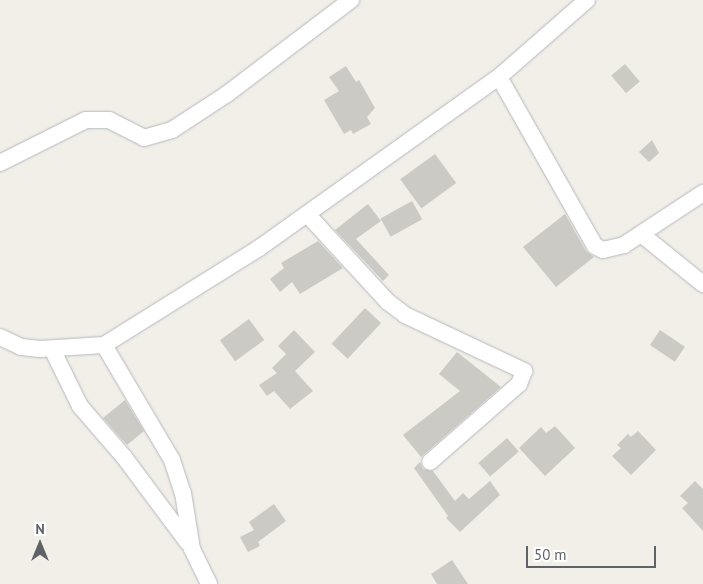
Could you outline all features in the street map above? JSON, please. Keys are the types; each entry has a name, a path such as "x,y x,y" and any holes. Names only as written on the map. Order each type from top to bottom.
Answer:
{"street":[{"path":"0,163 86,120 109,120 144,138 172,130 227,94 352,0"},
{"path":"0,337 21,347 52,349 104,344 259,248 307,214 498,77 587,0"},
{"path":"498,77 595,246 603,250 613,249 641,234 703,193"},
{"path":"307,214 388,302 405,314 524,371 519,384 430,462"},
{"path":"641,234 703,284"},
{"path":"104,344 172,460 183,493 192,549"},
{"path":"52,349 80,406 124,457 192,549 210,584"}],"building":[{"path":"625,64 640,82 626,93 611,76"},
{"path":"346,66 356,82 359,80 375,108 367,117 371,124 353,134 351,130 344,134 324,100 339,91 329,77"},
{"path":"652,140 659,153 649,162 639,152"},
{"path":"435,154 456,183 421,208 400,179"},
{"path":"412,201 422,219 391,237 381,218"},
{"path":"368,204 381,221 356,239 389,275 383,281 335,230"},
{"path":"565,214 586,251 594,257 556,287 523,247"},
{"path":"318,241 343,268 300,294 292,282 280,292 270,279 284,268 281,263"},
{"path":"365,308 381,323 348,359 332,344"},
{"path":"249,319 264,340 235,361 220,340"},
{"path":"294,330 315,352 295,371 313,391 290,409 274,391 267,396 259,385 277,373 272,368 286,354 278,346"},
{"path":"660,330 685,347 675,362 650,345"},
{"path":"457,352 501,387 421,457 403,435 460,391 439,374"},
{"path":"125,400 144,431 127,445 103,418"},
{"path":"555,426 575,448 545,476 519,448 541,427 546,433"},
{"path":"638,431 656,450 631,475 612,456 621,448 617,445 628,434 631,437"},
{"path":"507,438 519,452 490,477 478,463"},
{"path":"420,462 423,469 433,471 455,501 463,493 469,499 490,481 500,495 460,532 446,518 448,516 414,468"},
{"path":"695,481 703,489 703,531 682,508 688,503 680,496"},
{"path":"274,504 286,521 258,542 260,546 248,552 240,537 254,530 249,522"},
{"path":"452,560 468,584 437,584 431,574"}]}
